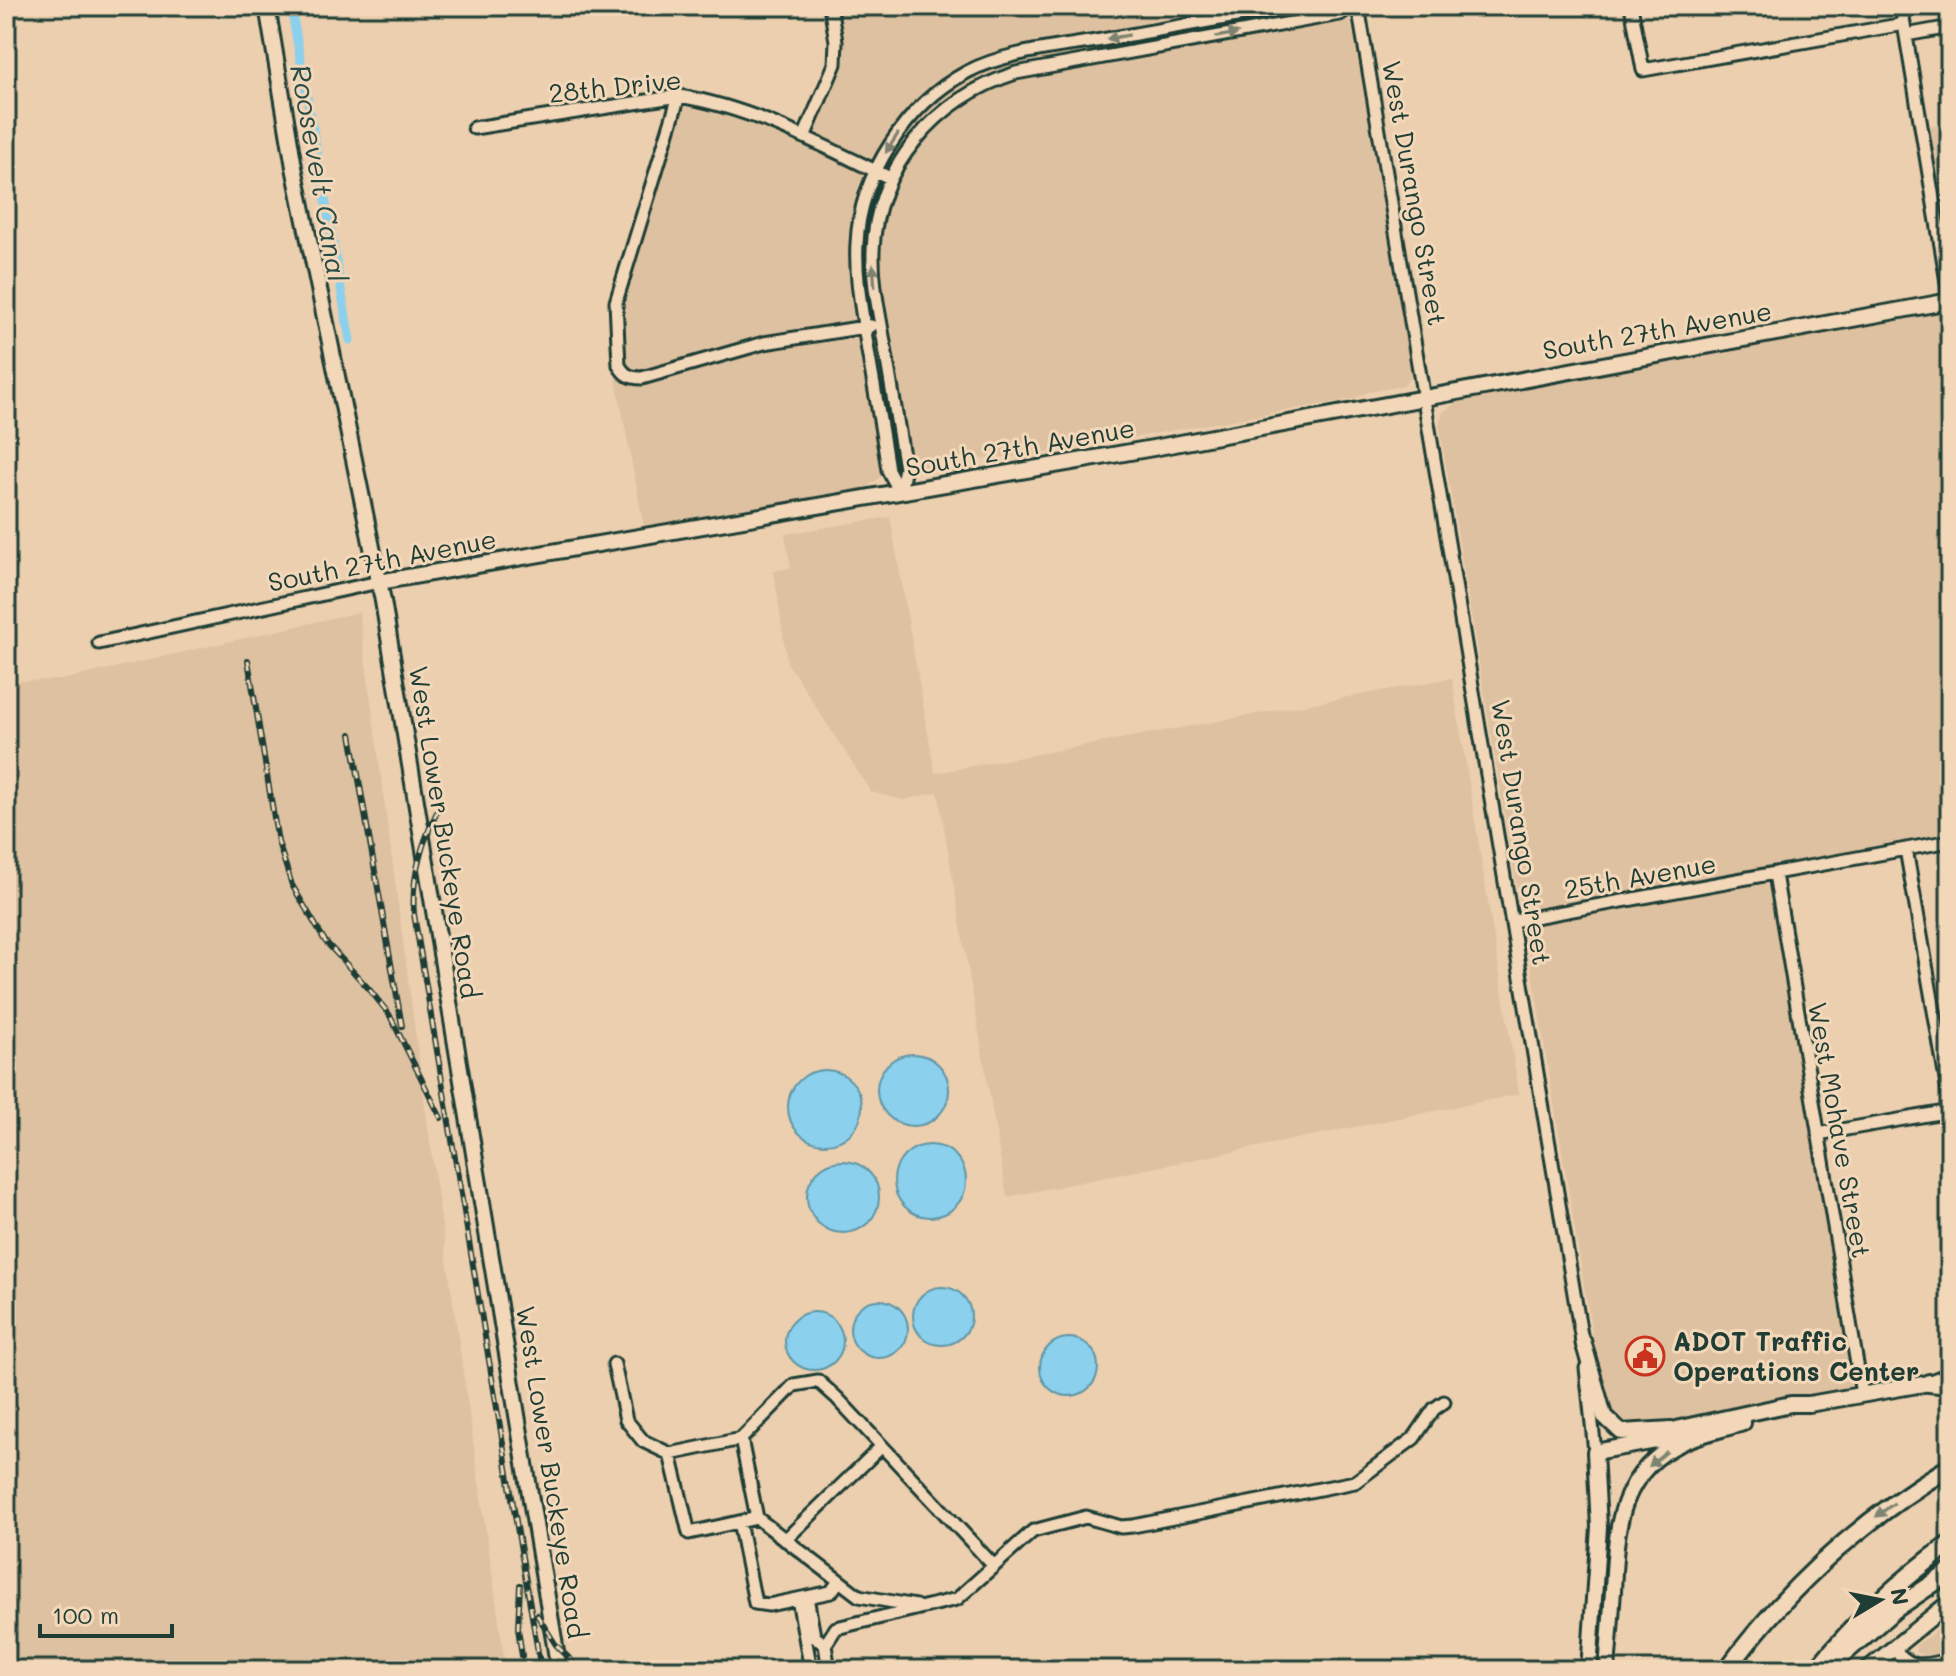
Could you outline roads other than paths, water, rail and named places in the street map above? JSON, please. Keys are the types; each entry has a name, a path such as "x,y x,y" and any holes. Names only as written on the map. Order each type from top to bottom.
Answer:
{"highway":[{"path":"1929,1383 1950,1385"},
{"path":"1727,1670 1784,1597 1830,1555 1909,1491 1950,1467"},
{"path":"1816,1670 1867,1611 1905,1577 1950,1544"},
{"path":"1826,1670 1894,1610 1950,1572"}],"main road":[{"name":"West Lower Buckeye Road","path":"267,6 297,182 379,582 559,1670"},
{"name":"South 27th Avenue","path":"379,582 900,492 1950,300"},
{"path":"1583,1341 1601,1408 1607,1421 1621,1432 1680,1428 1791,1404 1809,1404"},
{"path":"1607,1670 1617,1528 1624,1504 1647,1469 1666,1451 1683,1441 1809,1404 1929,1383 1950,1375"},
{"path":"1595,1452 1656,1441 1680,1428"},
{"name":"West Durango Street","path":"1589,1670 1595,1621 1599,1527 1595,1452"},
{"path":"1867,1670 1950,1602"}],"street":[{"path":"804,137 835,64 836,41 830,6"},
{"path":"900,492 888,470 857,269 862,208 875,171 895,138 939,91 980,66 1022,54 1293,6"},
{"path":"900,492 905,468 881,325 873,251 875,227 890,178 908,149 936,117 951,104 988,83 1032,69 1340,14 1351,6"},
{"name":"West Durango Street","path":"1358,6 1583,1341 1595,1452"},
{"path":"1631,6 1643,70 1905,30 1950,27"},
{"path":"1901,6 1950,300"},
{"path":"679,96 616,302 615,324 622,371 634,378 642,378 764,343 881,325"},
{"name":"28th Drive","path":"474,128 679,96 744,113 804,137 890,178"},
{"name":"South 27th Avenue","path":"99,643 379,582"},
{"name":"25th Avenue","path":"1513,921 1950,841"},
{"path":"1906,849 1950,1103"},
{"name":"West Mohave Street","path":"1775,874 1862,1394"},
{"path":"1818,1134 1950,1111"},
{"path":"614,1364 626,1420 643,1441 670,1454 741,1439 794,1385 818,1381 994,1566"},
{"path":"825,1645 836,1628 957,1599 1033,1531 1086,1517 1121,1527 1133,1526 1355,1482 1414,1438 1434,1409 1444,1402"},
{"path":"741,1439 757,1518 859,1596 925,1607"},
{"path":"785,1540 882,1446"},
{"path":"670,1454 689,1533 757,1518"},
{"path":"739,1522 755,1603 769,1605 831,1592 839,1581"},
{"path":"803,1598 814,1636 825,1645 829,1670"},
{"path":"803,1598 811,1670"},
{"path":"1893,1648 1905,1662 1914,1666 1950,1660"}],"water":[{"path":"913,1054 939,1064 949,1090 939,1116 913,1126 887,1116 877,1090 887,1064"},
{"path":"825,1070 846,1076 856,1086 862,1107 856,1128 846,1138 825,1144 804,1138 794,1128 788,1107 794,1086 804,1076"},
{"path":"930,1145 950,1151 960,1161 966,1181 960,1201 950,1211 930,1217 910,1211 900,1201 894,1181 900,1161 910,1151"},
{"path":"843,1161 863,1167 873,1177 879,1197 873,1217 863,1227 843,1233 823,1227 813,1217 807,1197 813,1177 823,1167"},
{"path":"942,1287 953,1289 962,1296 969,1305 969,1327 962,1336 953,1343 942,1345 931,1343 922,1336 915,1327 913,1316 915,1305 922,1296 931,1289"},
{"path":"879,1300 890,1302 899,1309 906,1318 906,1340 899,1349 890,1356 879,1358 868,1356 859,1349 852,1340 850,1329 852,1318 859,1309 868,1302"},
{"path":"814,1312 834,1321 843,1341 834,1361 814,1370 794,1361 785,1341 794,1321"},
{"path":"1069,1338 1080,1340 1089,1347 1096,1356 1096,1378 1089,1387 1080,1394 1069,1396 1058,1394 1049,1387 1042,1378 1040,1367 1042,1356 1049,1347 1058,1340"}],"waterway":[{"name":"Roosevelt Canal","path":"291,6 350,340"}],"railway":[{"path":"248,660 278,842 292,885 325,941 389,1014 441,1118"},
{"path":"351,734 402,1026"},
{"path":"438,810 419,860 414,887 414,914 541,1670"},
{"path":"520,1585 518,1628 522,1656"},
{"path":"537,1615 556,1645 577,1666"}],"place":[{"name":"ADOT Traffic Operations Center","path":"1645,1356"}]}
